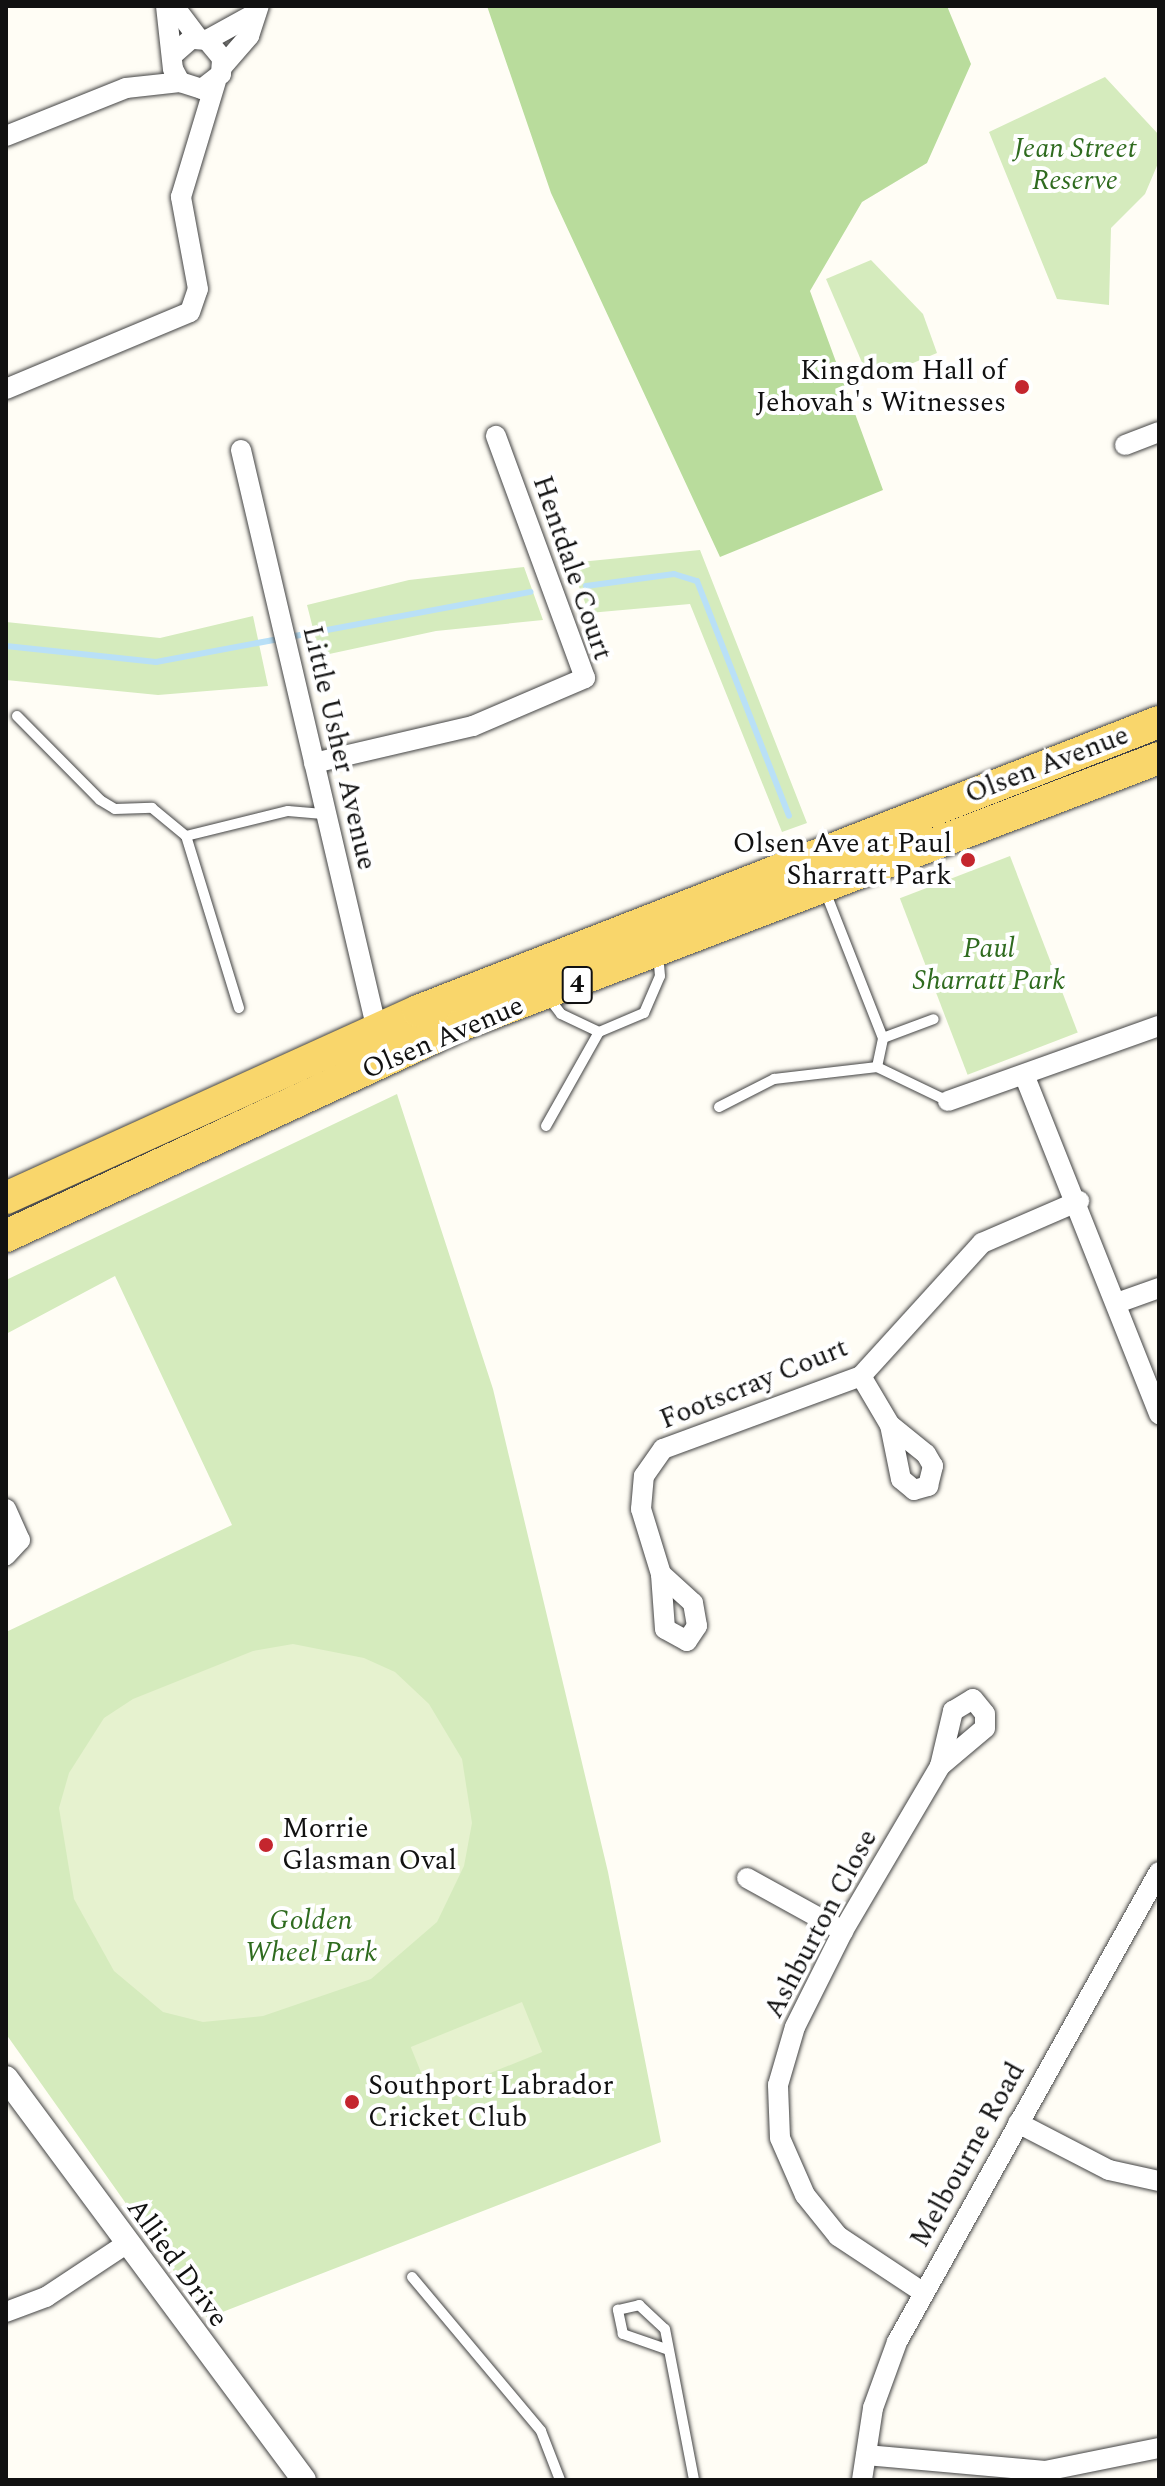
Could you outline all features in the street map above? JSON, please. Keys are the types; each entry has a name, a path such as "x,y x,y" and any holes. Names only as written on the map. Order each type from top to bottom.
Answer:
{"main road":[{"name":"Olsen Avenue","path":"6,1198 1159,722"},
{"name":"Olsen Avenue","path":"6,1236 381,1043 548,996 1159,758"}],"street":[{"path":"166,6 173,58 184,85 199,141"},
{"path":"174,6 203,39 220,74"},
{"path":"6,136 126,88 203,39 258,9"},
{"path":"6,389 190,312 198,289 181,197 220,74 249,36 258,9"},
{"path":"126,88 184,85 220,74"},
{"path":"1125,445 1159,432"},
{"name":"Hentdale Court","path":"314,763 473,726 585,678 496,436"},
{"name":"Little Usher Avenue","path":"241,450 381,1043"},
{"path":"948,1101 1025,1077 1159,1026"},
{"path":"1025,1077 1079,1201 1159,1414"},
{"name":"Footscray Court","path":"661,1574 641,1509 644,1476 663,1449 861,1376 982,1243 1079,1201"},
{"path":"1117,1303 1159,1288"},
{"path":"861,1376 890,1425"},
{"path":"6,1509 20,1540 6,1555"},
{"name":"Ashburton Close","path":"924,2293 838,2236 805,2195 780,2138 778,2085 795,2027 843,1931 940,1766"},
{"name":"Melbourne Road","path":"862,2480 892,2355 1159,1872"},
{"path":"747,1878 843,1931"},
{"name":"Allied Drive","path":"6,2078 126,2244 304,2480"},
{"path":"1018,2123 1109,2170 1159,2181"},
{"path":"6,2312 46,2297 126,2244"},
{"path":"866,2455 1045,2471 1159,2448"}],"lane":[{"path":"17,716 100,800 115,809 152,808 186,836 239,1008"},
{"path":"186,836 288,811 326,814"},
{"path":"824,889 883,1038 877,1067"},
{"path":"546,1126 599,1032 644,1013 660,976 657,953"},
{"path":"548,996 561,1014 599,1032"},
{"path":"883,1038 934,1019"},
{"path":"719,1107 774,1079 877,1067 948,1101"},
{"path":"412,2277 541,2431 560,2480"},
{"path":"666,2349 623,2334 618,2310 639,2305 658,2315 666,2349 694,2480"}],"green space":[{"path":"487,6 947,6 971,64 927,163 862,202 810,291 883,490 720,557 551,193"},
{"name":"Jean Street Reserve","path":"1105,77 1159,135 1159,161 1145,194 1111,228 1109,305 1057,299 989,132"},
{"path":"871,260 923,314 937,353 870,381 826,279"},
{"path":"700,550 807,823 782,832 690,604 589,613 570,563"},
{"path":"524,567 543,620 436,631 320,656 307,605 409,580"},
{"path":"253,616 268,686 158,695 6,680 6,622 160,638"},
{"name":"Paul Sharratt Park","path":"1010,856 1078,1032 968,1075 900,898"},
{"name":"Golden Wheel Park","path":"397,1094 493,1389 608,1872 661,2142 207,2318 6,2034 6,1632 232,1525 115,1276 6,1334 6,1280"},
{"name":"Morrie Glasman Oval","path":"293,1644 364,1658 395,1672 429,1704 462,1759 472,1823 464,1866 437,1922 371,1979 263,2016 203,2022 163,2012 114,1971 74,1899 59,1808 69,1773 104,1718 133,1699 253,1651"},
{"path":"522,2002 542,2052 431,2097 411,2047"}],"waterway":[{"path":"586,586 674,574 697,581 789,816"},
{"path":"6,646 156,662 531,592"}],"place":[{"name":"Kingdom Hall of Jehovah's Witnesses","path":"1022,387"},
{"name":"Olsen Ave at Paul Sharratt Park","path":"968,860"},
{"name":"Morrie Glasman Oval","path":"266,1845"},
{"name":"Southport Labrador Cricket Club","path":"352,2102"}]}
